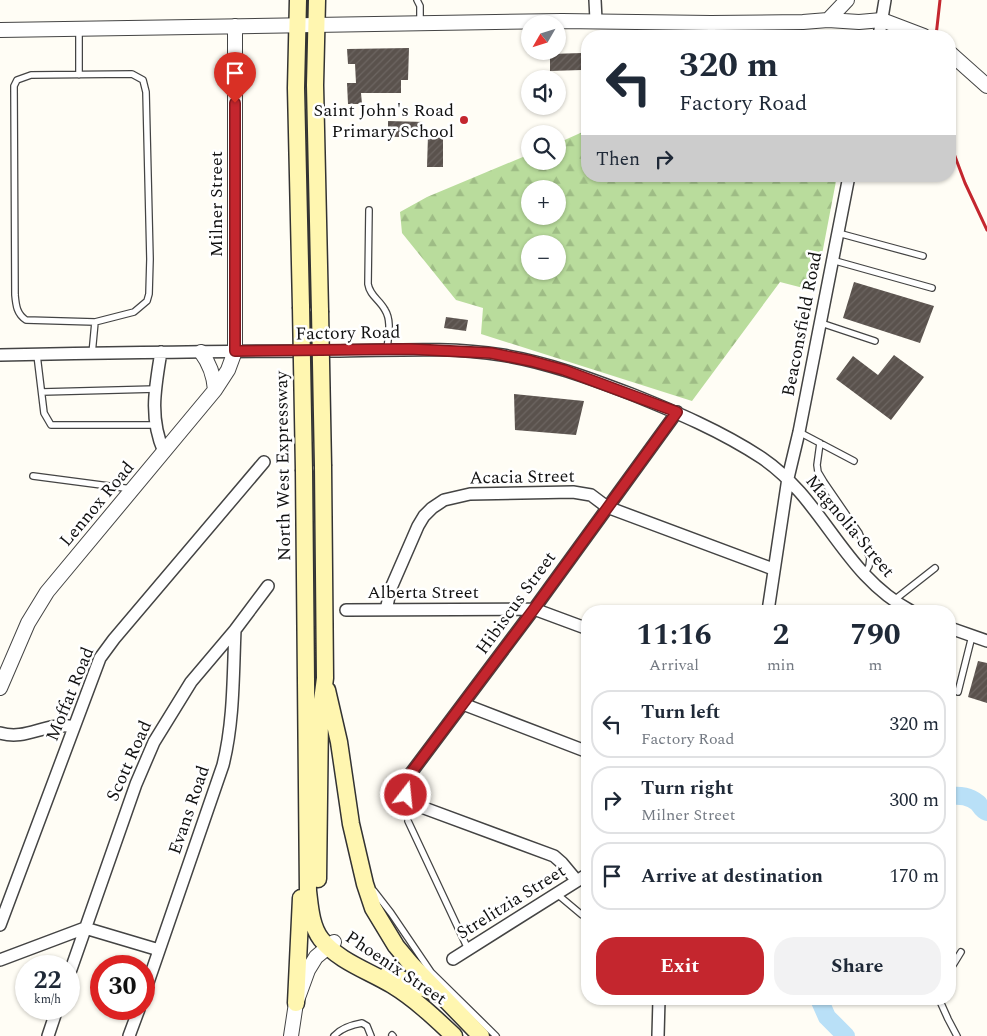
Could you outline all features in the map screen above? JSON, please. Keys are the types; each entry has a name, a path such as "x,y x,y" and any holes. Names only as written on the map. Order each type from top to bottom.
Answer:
{"main road":[{"name":"North West Expressway","path":"298,0 299,26 296,88 304,471 307,872"},
{"path":"317,0 315,85 320,311 324,678 320,716 318,896 321,920 331,944 398,979 441,996"},
{"name":"Phoenix Street","path":"324,678 338,742 351,824 365,884 373,908 396,946 411,964 481,1036"},
{"path":"296,1003 302,861 307,796"},
{"name":"Phoenix Street","path":"307,872 311,915 320,938 331,944 343,958 415,1001 454,1036"}],"street":[{"path":"595,0 596,20"},
{"path":"828,20 848,0"},
{"path":"880,30 885,0"},
{"path":"0,30 596,20 720,23 828,20 859,22 882,20 909,30"},
{"name":"Milner Street","path":"235,26 235,351"},
{"path":"956,58 987,86"},
{"name":"Beaconsfield Road","path":"769,605 788,478 799,432 848,182"},
{"name":"Factory Road","path":"0,356 235,351 387,350 478,352 531,361 606,384 677,412 710,428 756,455 788,478"},
{"name":"Lennox Road","path":"0,688 28,623 47,592 134,490 215,390 228,370 235,351"},
{"path":"161,352 156,389 155,425 164,452"},
{"path":"201,352 211,368 215,379 215,390"},
{"name":"Hibiscus Street","path":"577,881 554,856 426,810 410,801 404,788 406,781 677,412"},
{"name":"Moffat Road","path":"0,925 97,666 105,650 264,462"},
{"name":"Magnolia Street","path":"788,478 807,499 847,556 863,575 879,590 900,605"},
{"name":"Acacia Street","path":"386,610 391,588 424,516 444,500 470,494 572,492 591,495 607,507 774,569"},
{"name":"Scott Road","path":"76,955 136,784 154,742 190,682 235,630 268,586"},
{"name":"Alberta Street","path":"346,610 534,609 581,626"},
{"name":"Evans Road","path":"155,962 228,749 233,701 235,630"},
{"path":"956,630 987,641"},
{"path":"463,704 581,749"},
{"path":"0,733 17,736 56,725 74,727"},
{"name":"Strelitzia Street","path":"453,959 581,878"},
{"path":"0,960 85,928 159,950"},
{"path":"291,1036 296,1003 312,963 331,944"},
{"path":"658,1036 659,1005"},
{"path":"48,1036 53,1020"},
{"path":"129,1036 135,1020"}],"lane":[{"path":"417,0 420,6 420,24"},
{"path":"79,29 79,75"},
{"path":"132,74 143,80 146,92 150,259 149,294 147,301 134,312 95,322 26,320 20,316 16,309 14,86 17,80 31,75 132,74"},
{"path":"369,210 368,284 369,291 385,309 388,317 387,350"},
{"path":"838,233 923,256"},
{"path":"832,260 932,288"},
{"path":"92,354 95,322"},
{"path":"821,323 875,341"},
{"path":"37,355 44,413 51,425 155,425"},
{"path":"42,392 156,389"},
{"path":"799,432 854,461"},
{"path":"820,443 818,472 858,533 870,558 869,566 863,575"},
{"path":"33,476 134,490"},
{"path":"893,601 935,568"},
{"path":"958,692 972,636"},
{"path":"408,821 468,949"},
{"path":"365,884 382,901 431,972 496,1036"},
{"path":"557,894 581,914"},
{"path":"956,960 961,952"},
{"path":"942,1005 958,1036"},
{"path":"334,1036 339,1030 362,1023 368,1028 371,1036"}],"green space":[{"path":"581,133 581,182 836,182 815,291 780,282 692,401 481,334 483,308 456,300 402,233 400,212 427,197 521,158 521,170 566,170 566,139"}],"building":[{"path":"409,48 408,80 401,80 401,93 361,93 362,104 348,104 347,83 356,83 355,64 348,64 347,49"},
{"path":"581,53 581,70 550,70 550,60 566,60 566,54"},
{"path":"388,121 424,122 424,137 388,137"},
{"path":"428,135 443,135 443,167 427,167"},
{"path":"854,282 934,306 920,343 843,318"},
{"path":"446,317 468,320 466,331 444,328"},
{"path":"894,355 924,377 891,420 836,379 853,356 878,375"},
{"path":"514,394 584,401 576,435 515,430"},
{"path":"978,661 987,663 987,703 968,697"}],"waterway":[{"path":"956,796 968,797 987,812"},
{"path":"822,1005 827,1017 846,1036"}],"railway":[{"path":"937,30 940,0"},
{"path":"956,159 987,230"}],"place":[{"name":"Saint John's Road Primary School","path":"464,120"}],"route":[{"path":"235,103 235,351 409,349 491,353 564,370 606,384 677,412 534,609 411,773 404,788 406,795"}]}
